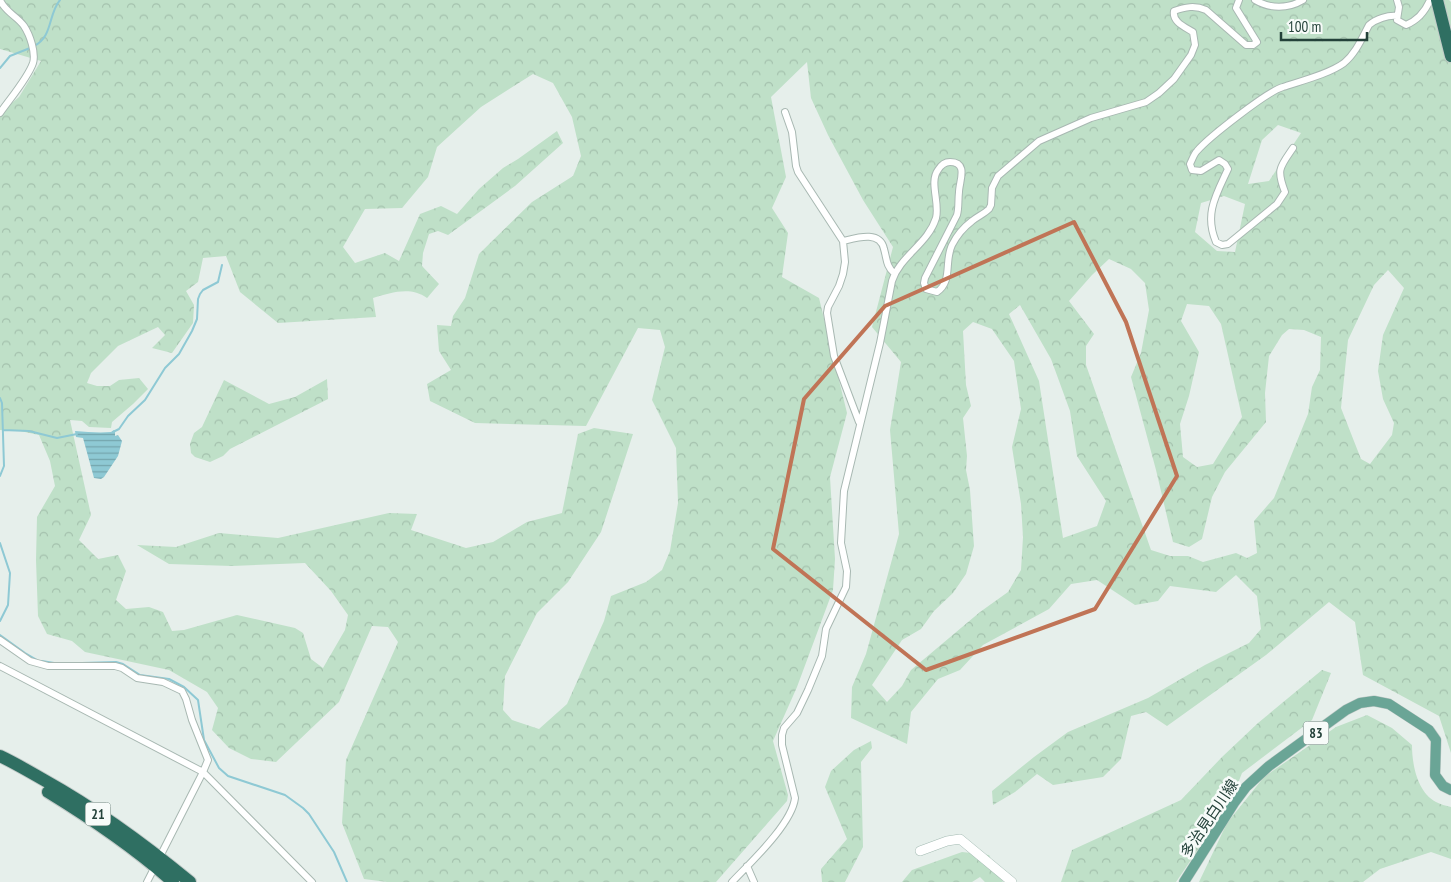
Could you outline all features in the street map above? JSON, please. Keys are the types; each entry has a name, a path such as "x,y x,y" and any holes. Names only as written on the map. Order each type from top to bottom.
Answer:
{"highway":[{"path":"1439,3 1451,35"},
{"path":"1439,3 1451,56"},
{"name":"21","path":"0,756 69,794 158,861 174,882"},
{"name":"21","path":"0,766 86,815 190,882"}],"main road":[{"name":"多治見白川線","path":"1184,882 1246,787 1269,766 1346,710 1360,703 1374,701 1389,704 1429,730 1436,740 1435,775 1444,786 1451,790"}],"street":[{"path":"0,0 8,12 22,24 29,34 34,56 31,67 0,113"},
{"path":"732,882 784,823 794,804 795,798 782,745 782,735 784,728 797,713 808,690 822,656 826,629 846,587 847,571 841,543 846,480 880,343 886,304 894,274 930,232 935,220 938,209 935,174 942,164 952,162 957,163 960,167 962,176 958,193 957,215 925,278 926,289 932,292 936,292 945,284 949,254 961,231 989,209 994,182 1001,173 1043,139 1091,118 1146,102 1174,79 1187,64 1195,45 1193,32 1175,20 1173,16 1174,11 1185,7 1201,8 1215,17 1246,45 1253,45 1257,42 1236,8 1239,0"},
{"path":"1255,0 1270,7 1286,6 1303,0"},
{"path":"1397,0 1399,7 1397,20 1401,24 1406,25 1439,3"},
{"path":"1293,148 1279,170 1279,178 1284,192 1277,204 1228,244 1222,245 1216,242 1211,230 1211,208 1228,169 1226,164 1219,160 1201,171 1192,170 1190,164 1196,151 1246,110 1273,92 1284,86 1337,67 1345,62 1354,53 1369,25 1392,15 1397,16"},
{"path":"785,112 792,132 798,172 843,241 845,262 843,274 827,313 834,356 860,423"},
{"path":"843,241 864,236 878,240 884,248 887,265 894,274"},
{"path":"0,640 30,661 48,666 118,667 136,678 163,682 182,691 208,760 204,772 146,882"},
{"path":"0,666 204,772 312,882"},
{"path":"920,851 947,841 960,839 1010,880"},
{"path":"747,866 754,882"}],"highlighted area":[{"path":"1074,222 1126,322 1177,476 1095,609 926,670 773,549 804,399 885,306"}],"green space":[{"path":"0,0 1449,0 1451,2 1451,753 1439,716 1363,675 1355,622 1329,602 1266,655 1167,726 1146,712 1131,716 1121,759 1103,777 1053,785 1037,774 1015,792 993,805 992,791 1068,732 1148,698 1205,665 1249,643 1261,629 1257,596 1236,575 1216,592 1170,586 1158,601 1135,605 1097,580 1071,584 1049,609 983,645 960,670 938,679 911,712 907,744 851,718 852,687 866,654 899,534 890,430 901,362 872,327 893,247 863,200 828,135 811,98 807,62 771,97 786,177 772,208 788,233 782,277 819,298 847,413 830,477 835,559 833,590 797,687 773,741 788,795 787,801 716,882 387,882 364,879 342,823 346,760 398,642 388,627 372,626 339,702 276,762 251,759 229,748 212,730 218,708 207,692 169,670 85,652 72,641 47,634 38,616 37,517 55,486 50,461 39,435 20,431 0,430 0,113 19,97 41,61 0,49","holes":["533,74 553,83 572,117 581,156 573,176 532,202 479,254 465,298 453,316 451,326 437,325 439,351 451,370 427,384 430,401 475,423 586,426 638,328 660,330 665,347 652,400 676,448 678,503 670,551 662,570 646,582 611,596 604,621 567,704 539,729 512,720 503,710 505,676 537,613 568,582 601,532 633,434 594,428 578,434 562,513 527,522 493,542 466,548 411,530 417,514 389,513 278,538 219,533 176,547 137,545 169,564 232,566 305,563 331,591 348,615 345,630 323,668 311,659 303,633 295,628 237,615 184,630 172,631 163,612 149,607 126,609 116,600 126,571 118,555 98,559 79,540 91,515 70,420 82,421 89,427 111,428 112,422 148,389 139,378 119,380 110,386 97,386 87,383 91,373 118,346 158,327 165,335 152,348 172,353 193,323 194,305 186,291 198,282 203,258 226,256 240,292 278,323 376,317 373,298 407,291 421,294 427,298 439,284 422,266 423,253 429,234 438,231 448,235 515,186 563,143 557,131 503,168 479,189 457,214 441,206 420,214 399,261 385,253 355,263 343,247 365,209 402,208 428,177 437,147 481,107","1278,125 1301,133 1269,181 1248,184 1262,140","1224,196 1245,204 1235,252 1217,251 1195,232 1201,203","1109,259 1131,269 1145,283 1149,310 1141,353 1131,377 1173,542 1189,547 1202,539 1212,497 1225,472 1266,422 1265,393 1269,356 1282,335 1289,329 1304,330 1321,337 1320,370 1312,387 1308,414 1274,498 1254,521 1257,553 1247,558 1236,553 1203,562 1188,556 1170,556 1151,550 1086,365 1086,346 1094,334 1069,301","1388,270 1404,288 1383,335 1378,371 1383,399 1394,423 1392,435 1370,464 1361,459 1341,408 1348,340 1374,285","1187,304 1209,306 1221,324 1242,417 1213,464 1197,467 1183,457 1180,424 1189,396 1199,352 1181,321","1020,305 1051,359 1070,411 1077,456 1106,501 1097,526 1063,538 1039,381 1009,314","973,322 992,329 1014,361 1021,409 1012,447 1021,504 1023,537 1021,570 1008,592 980,612 911,670 902,686 887,702 872,685 902,640 921,629 934,611 953,593 966,574 974,546 963,418 971,406 966,385 963,331"]},
{"path":"327,379 328,399 230,449 223,456 210,462 195,457 191,453 190,444 194,433 202,427 224,380 269,404 295,397"},
{"path":"1322,670 1331,673 1312,720 1242,773 1231,801 1176,882 1061,882 1072,850 1181,800 1258,723"},
{"path":"1367,715 1392,728 1412,745 1417,777 1424,792 1436,802 1451,807 1451,859 1431,852 1380,869 1363,882 1199,882 1227,823 1264,777 1336,727"},
{"path":"871,741 872,748 861,762 863,847 845,882 822,882 821,869 847,839 825,787 831,771 854,750"},
{"path":"962,852 989,855 1003,882 985,882 980,877 972,882 902,882 912,870"}],"water":[{"path":"114,430 115,436 118,435 122,441 118,456 104,477 101,479 94,478 83,438 76,437 75,431 111,432"}],"waterway":[{"path":"34,46 44,37 60,0"},
{"path":"0,68 10,56 30,48"},
{"path":"113,432 119,429 128,416 145,400 165,368 179,354 197,319 200,294 203,290 218,282 222,265"},
{"path":"0,398 2,403 4,466 0,476"},
{"path":"3,430 29,431 57,438 77,434"},
{"path":"0,543 10,573 8,605 0,621"},
{"path":"0,635 37,660"},
{"path":"42,661 54,663"},
{"path":"82,663 116,662 123,664 140,675 169,679 184,687 198,700 204,740 219,768 228,776 285,795 303,808 334,852 347,882"}]}
